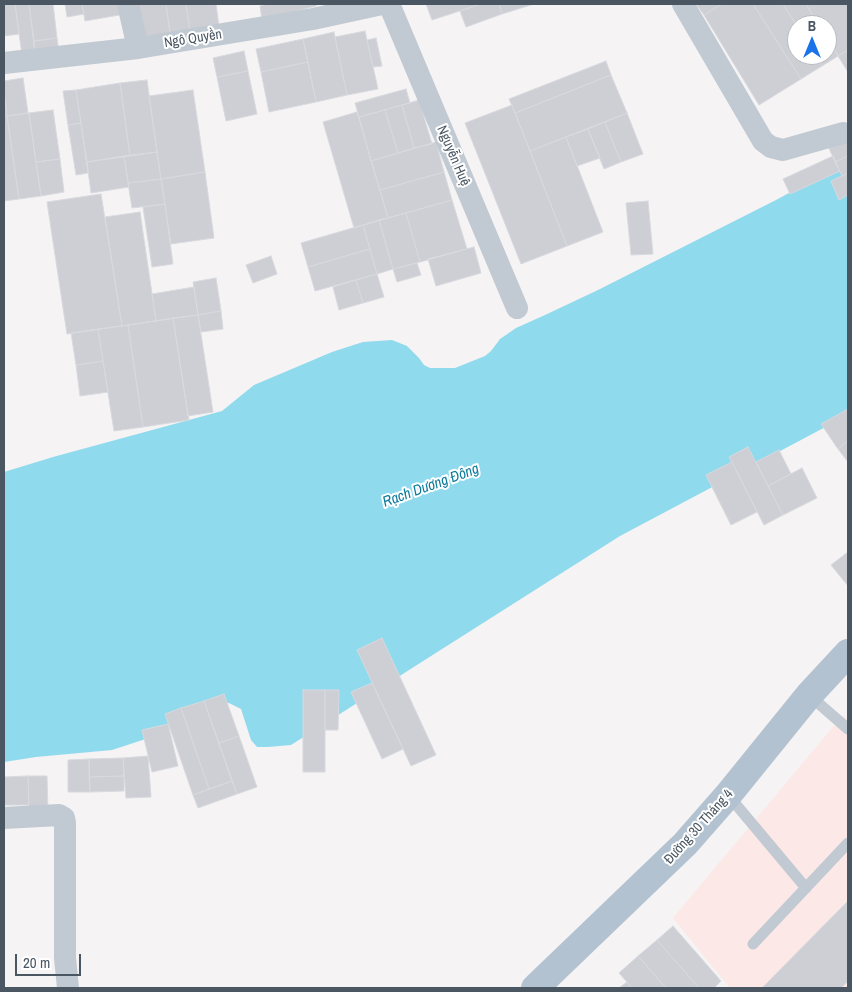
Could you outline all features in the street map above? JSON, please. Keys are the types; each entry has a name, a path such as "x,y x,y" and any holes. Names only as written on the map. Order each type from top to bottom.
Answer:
{"main road":[{"name":"Đường 30 Tháng 4","path":"536,988 685,844 809,696 848,653"}],"street":[{"path":"128,4 138,48"},
{"name":"Ngô Quyền","path":"4,63 138,48 313,19 382,4"},
{"name":"Nguyễn Huệ","path":"388,4 517,308"},
{"path":"683,4 763,141 771,147 783,150 843,132"},
{"path":"4,818 59,815 64,818 65,958 68,988"}],"lane":[{"path":"809,696 848,729"},
{"path":"728,795 806,888"},
{"path":"754,944 848,843"}],"shaded area":[{"path":"843,715 848,720 848,988 730,988 673,918"}],"water":[{"name":"Rạch Dương Đông","path":"848,161 848,415 620,536 291,745 257,747 251,740 241,709 229,703 201,709 164,733 112,750 4,762 4,472 222,411 254,385 332,352 363,342 392,340 407,346 424,365 430,368 455,368 485,356 500,339 516,328 598,290 776,200"}],"building":[{"path":"4,4 15,4 19,34 4,36"},
{"path":"15,4 29,4 35,53 22,55"},
{"path":"29,4 53,4 57,38 34,41"},
{"path":"65,4 82,4 84,14 67,17"},
{"path":"82,4 123,4 125,14 85,21"},
{"path":"136,4 166,4 170,33 140,37"},
{"path":"166,4 186,4 190,31 170,33"},
{"path":"186,4 216,4 219,27 190,31"},
{"path":"270,4 318,4 262,20 260,6"},
{"path":"426,4 481,4 432,20"},
{"path":"481,4 499,4 502,14 466,27 460,11"},
{"path":"499,4 534,4 502,14"},
{"path":"696,4 722,4 704,15"},
{"path":"722,4 753,4 787,57 787,65 792,65 801,79 759,105 704,15"},
{"path":"753,4 783,4 790,15 787,15 787,57"},
{"path":"783,4 806,4 813,15 790,15"},
{"path":"806,4 848,4 848,50 838,56 837,54 837,15 813,15"},
{"path":"365,31 378,89 347,95 335,37"},
{"path":"334,32 347,95 316,102 303,39"},
{"path":"57,38 59,53 35,56 34,41"},
{"path":"376,38 382,66 373,67 367,40"},
{"path":"303,39 308,62 261,72 256,49"},
{"path":"848,50 848,72 838,56"},
{"path":"244,51 248,71 217,77 213,58"},
{"path":"606,61 611,75 515,113 509,99"},
{"path":"308,62 316,102 269,112 261,72"},
{"path":"792,65 821,65 822,66 801,79"},
{"path":"248,71 257,114 226,121 217,77"},
{"path":"611,75 627,113 530,151 515,113"},
{"path":"23,78 28,113 7,116 4,81"},
{"path":"147,80 157,152 130,156 120,83"},
{"path":"120,83 130,156 87,162 76,90"},
{"path":"406,89 410,103 359,117 355,103"},
{"path":"76,90 81,123 68,125 63,91"},
{"path":"193,90 205,172 161,179 149,96"},
{"path":"4,92 7,116 4,117"},
{"path":"419,100 432,144 414,148 402,105"},
{"path":"402,105 414,148 398,153 385,110"},
{"path":"512,105 567,246 521,264 465,123"},
{"path":"53,110 60,159 36,162 29,113"},
{"path":"385,110 398,153 371,161 359,117"},
{"path":"357,112 388,218 354,228 323,122"},
{"path":"29,113 41,196 19,199 7,116"},
{"path":"627,113 643,154 621,162 605,122"},
{"path":"7,116 19,199 4,201 4,117"},
{"path":"605,122 621,162 604,169 588,129"},
{"path":"81,123 88,173 76,175 68,125"},
{"path":"588,129 600,158 577,166 566,137"},
{"path":"566,137 603,232 567,246 530,151"},
{"path":"848,137 848,156 835,162 828,146"},
{"path":"436,142 444,172 380,190 371,161"},
{"path":"157,152 161,179 128,183 124,156"},
{"path":"124,156 129,187 91,193 87,162"},
{"path":"833,156 840,171 790,194 783,179"},
{"path":"848,156 848,173 842,176 835,162"},
{"path":"60,159 64,192 41,196 36,162"},
{"path":"205,172 214,238 171,244 161,179"},
{"path":"444,172 452,200 388,218 380,190"},
{"path":"848,173 848,195 839,200 831,181"},
{"path":"161,179 165,204 132,208 128,183"},
{"path":"101,194 122,326 67,334 47,202"},
{"path":"452,200 467,249 420,262 406,213"},
{"path":"648,201 653,254 631,255 626,203"},
{"path":"165,204 173,264 152,267 143,207"},
{"path":"140,212 156,321 122,326 105,217"},
{"path":"406,213 420,262 393,269 379,220"},
{"path":"379,220 393,269 377,274 363,225"},
{"path":"363,225 370,249 308,267 301,243"},
{"path":"474,247 481,273 436,286 428,259"},
{"path":"370,249 377,274 315,291 308,267"},
{"path":"271,256 277,274 253,283 246,265"},
{"path":"417,263 421,275 397,282 393,269"},
{"path":"377,274 384,297 363,303 356,280"},
{"path":"216,278 221,311 198,315 193,282"},
{"path":"356,280 363,303 339,310 333,287"},
{"path":"194,287 198,315 156,321 152,294"},
{"path":"221,311 223,329 201,332 198,315"},
{"path":"198,315 213,412 188,416 173,318"},
{"path":"173,318 189,420 143,427 128,325"},
{"path":"128,325 143,427 114,431 98,329"},
{"path":"98,329 103,361 76,365 71,333"},
{"path":"103,361 108,392 80,396 76,365"},
{"path":"848,409 848,440 838,449 821,424"},
{"path":"848,440 848,462 838,449"},
{"path":"748,447 783,515 764,525 729,457"},
{"path":"779,450 791,474 768,486 756,462"},
{"path":"732,462 757,512 731,525 706,475"},
{"path":"802,468 817,498 783,515 768,486"},
{"path":"848,552 848,586 831,565"},
{"path":"382,638 436,755 411,766 357,650"},
{"path":"372,683 403,749 382,759 351,692"},
{"path":"303,690 325,690 325,772 303,772"},
{"path":"325,690 339,690 338,730 325,730"},
{"path":"224,694 239,736 219,743 204,701"},
{"path":"204,701 232,781 209,789 181,708"},
{"path":"181,708 209,789 193,795 165,714"},
{"path":"168,724 178,766 152,772 142,730"},
{"path":"239,736 257,787 237,794 219,743"},
{"path":"148,756 151,797 126,798 123,758"},
{"path":"123,758 124,776 89,777 89,759"},
{"path":"89,759 90,792 68,792 68,760"},
{"path":"28,776 47,776 48,813 29,813"},
{"path":"28,776 29,805 4,805 4,777"},
{"path":"124,776 124,791 90,792 89,777"},
{"path":"232,781 237,794 198,808 193,795"},
{"path":"848,901 848,981 841,988 762,988"},
{"path":"673,926 721,981 714,988 699,988 657,940"},
{"path":"657,940 699,988 666,988 638,956"},
{"path":"638,956 666,988 632,988 619,973"},
{"path":"627,982 632,988 619,988"}]}
